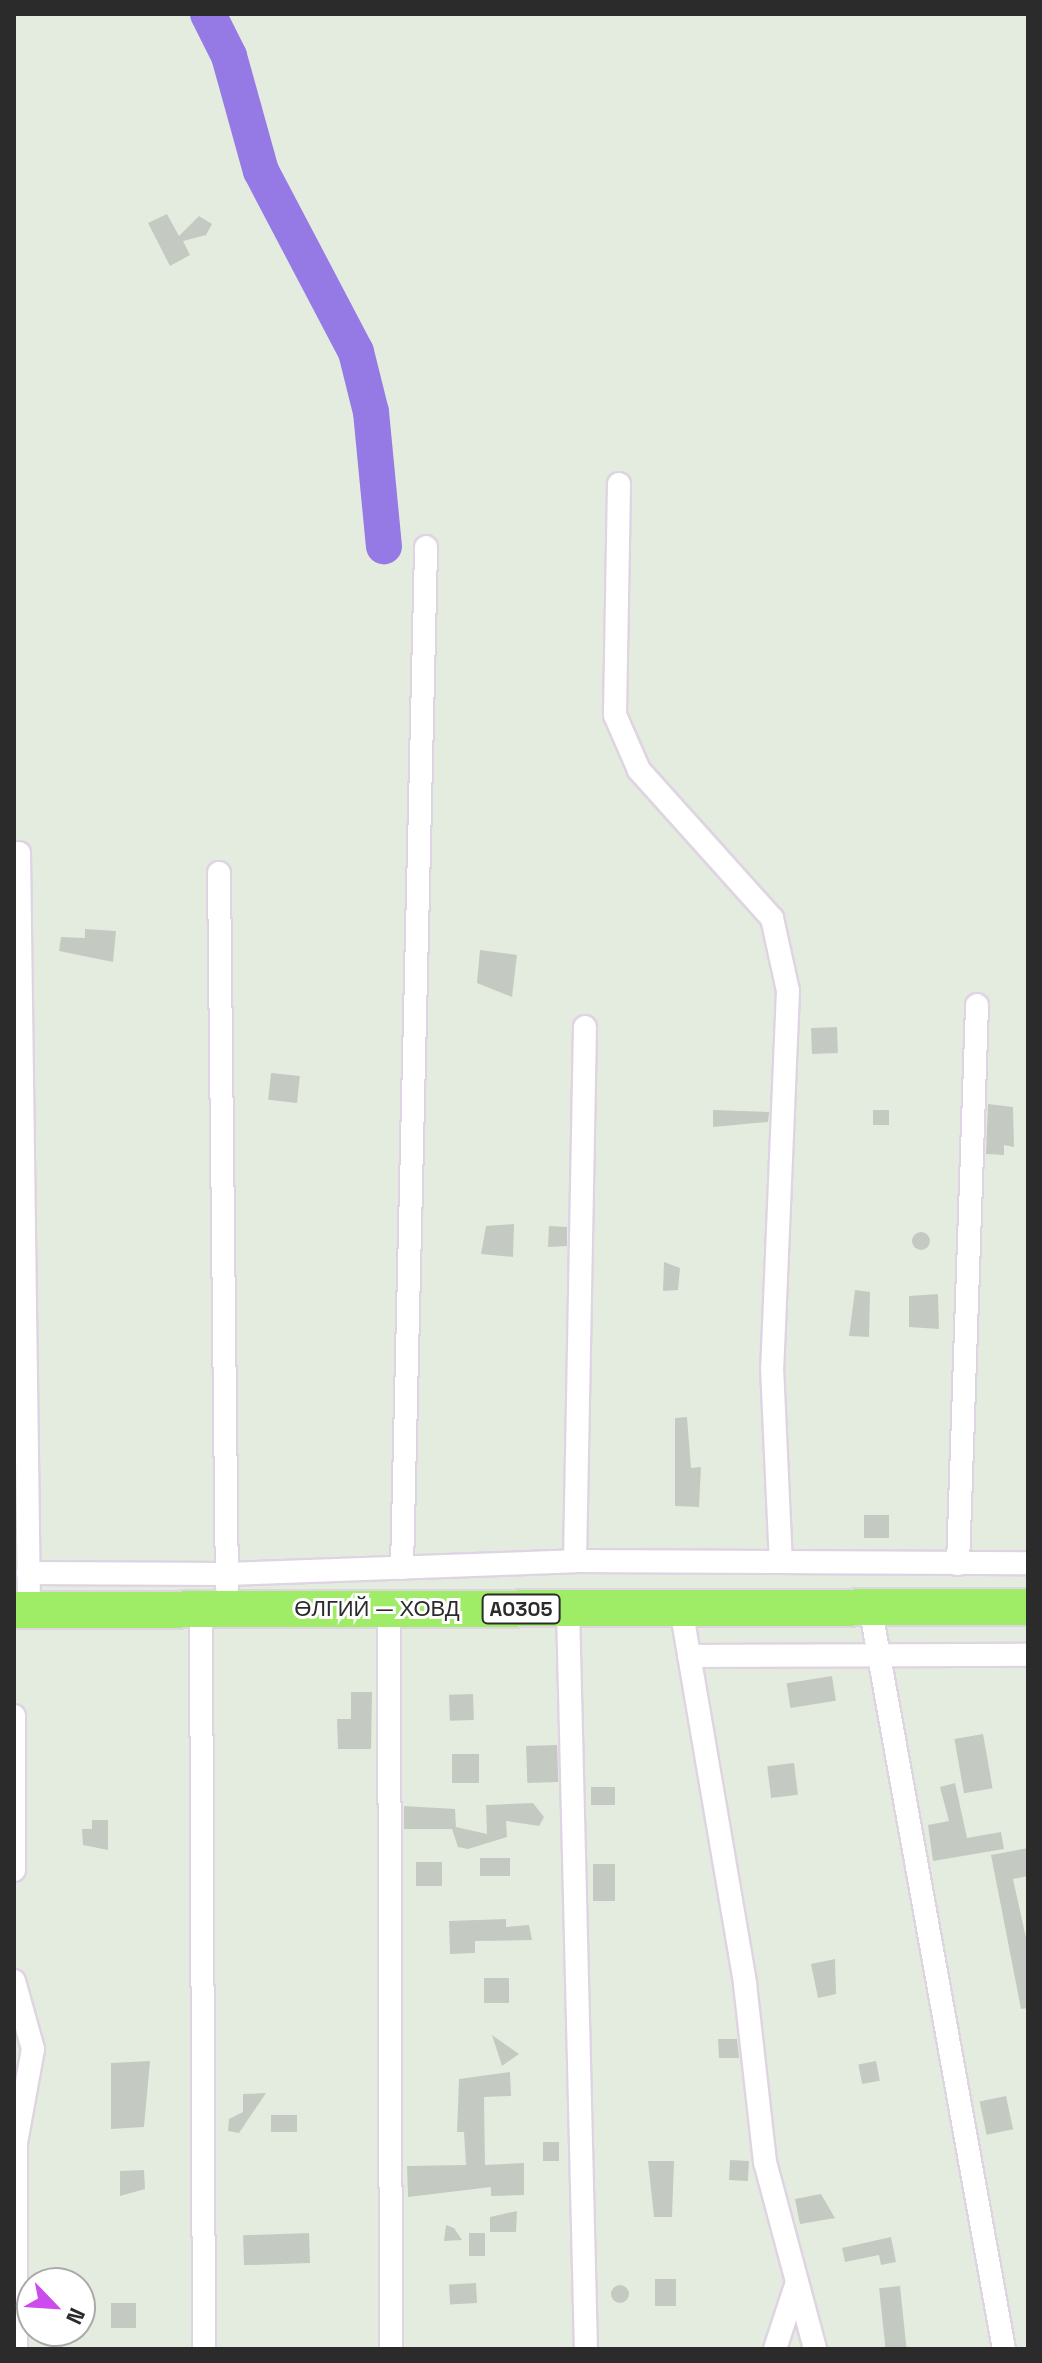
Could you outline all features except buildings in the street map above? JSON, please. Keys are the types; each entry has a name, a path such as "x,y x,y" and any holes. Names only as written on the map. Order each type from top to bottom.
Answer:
{"highway":[{"name":"ӨЛГИЙ — ХОВД","path":"21,1610 1028,1607"}],"street":[{"path":"619,484 615,715 639,770 772,918 788,991 772,1367 781,1562"},
{"path":"402,1568 426,547"},
{"path":"19,853 28,1573 21,1610"},
{"path":"204,2349 214,1610 227,1574 219,873"},
{"path":"958,1564 977,1005"},
{"path":"575,1561 585,1027"},
{"path":"28,1573 227,1574 575,1561 1028,1563"},
{"path":"870,1606 1004,2349"},
{"path":"681,1608 745,1984 765,2162 815,2349"},
{"path":"389,1609 391,2349"},
{"path":"568,1609 586,2349"},
{"path":"689,1656 876,1652 1028,1655"},
{"path":"14,1716 14,1870"},
{"path":"14,1981 33,2049 16,2143 16,2349"},
{"path":"775,2349 796,2285"}],"waterway":[{"path":"208,14 229,56 261,171 356,352 371,412 384,546"}]}
